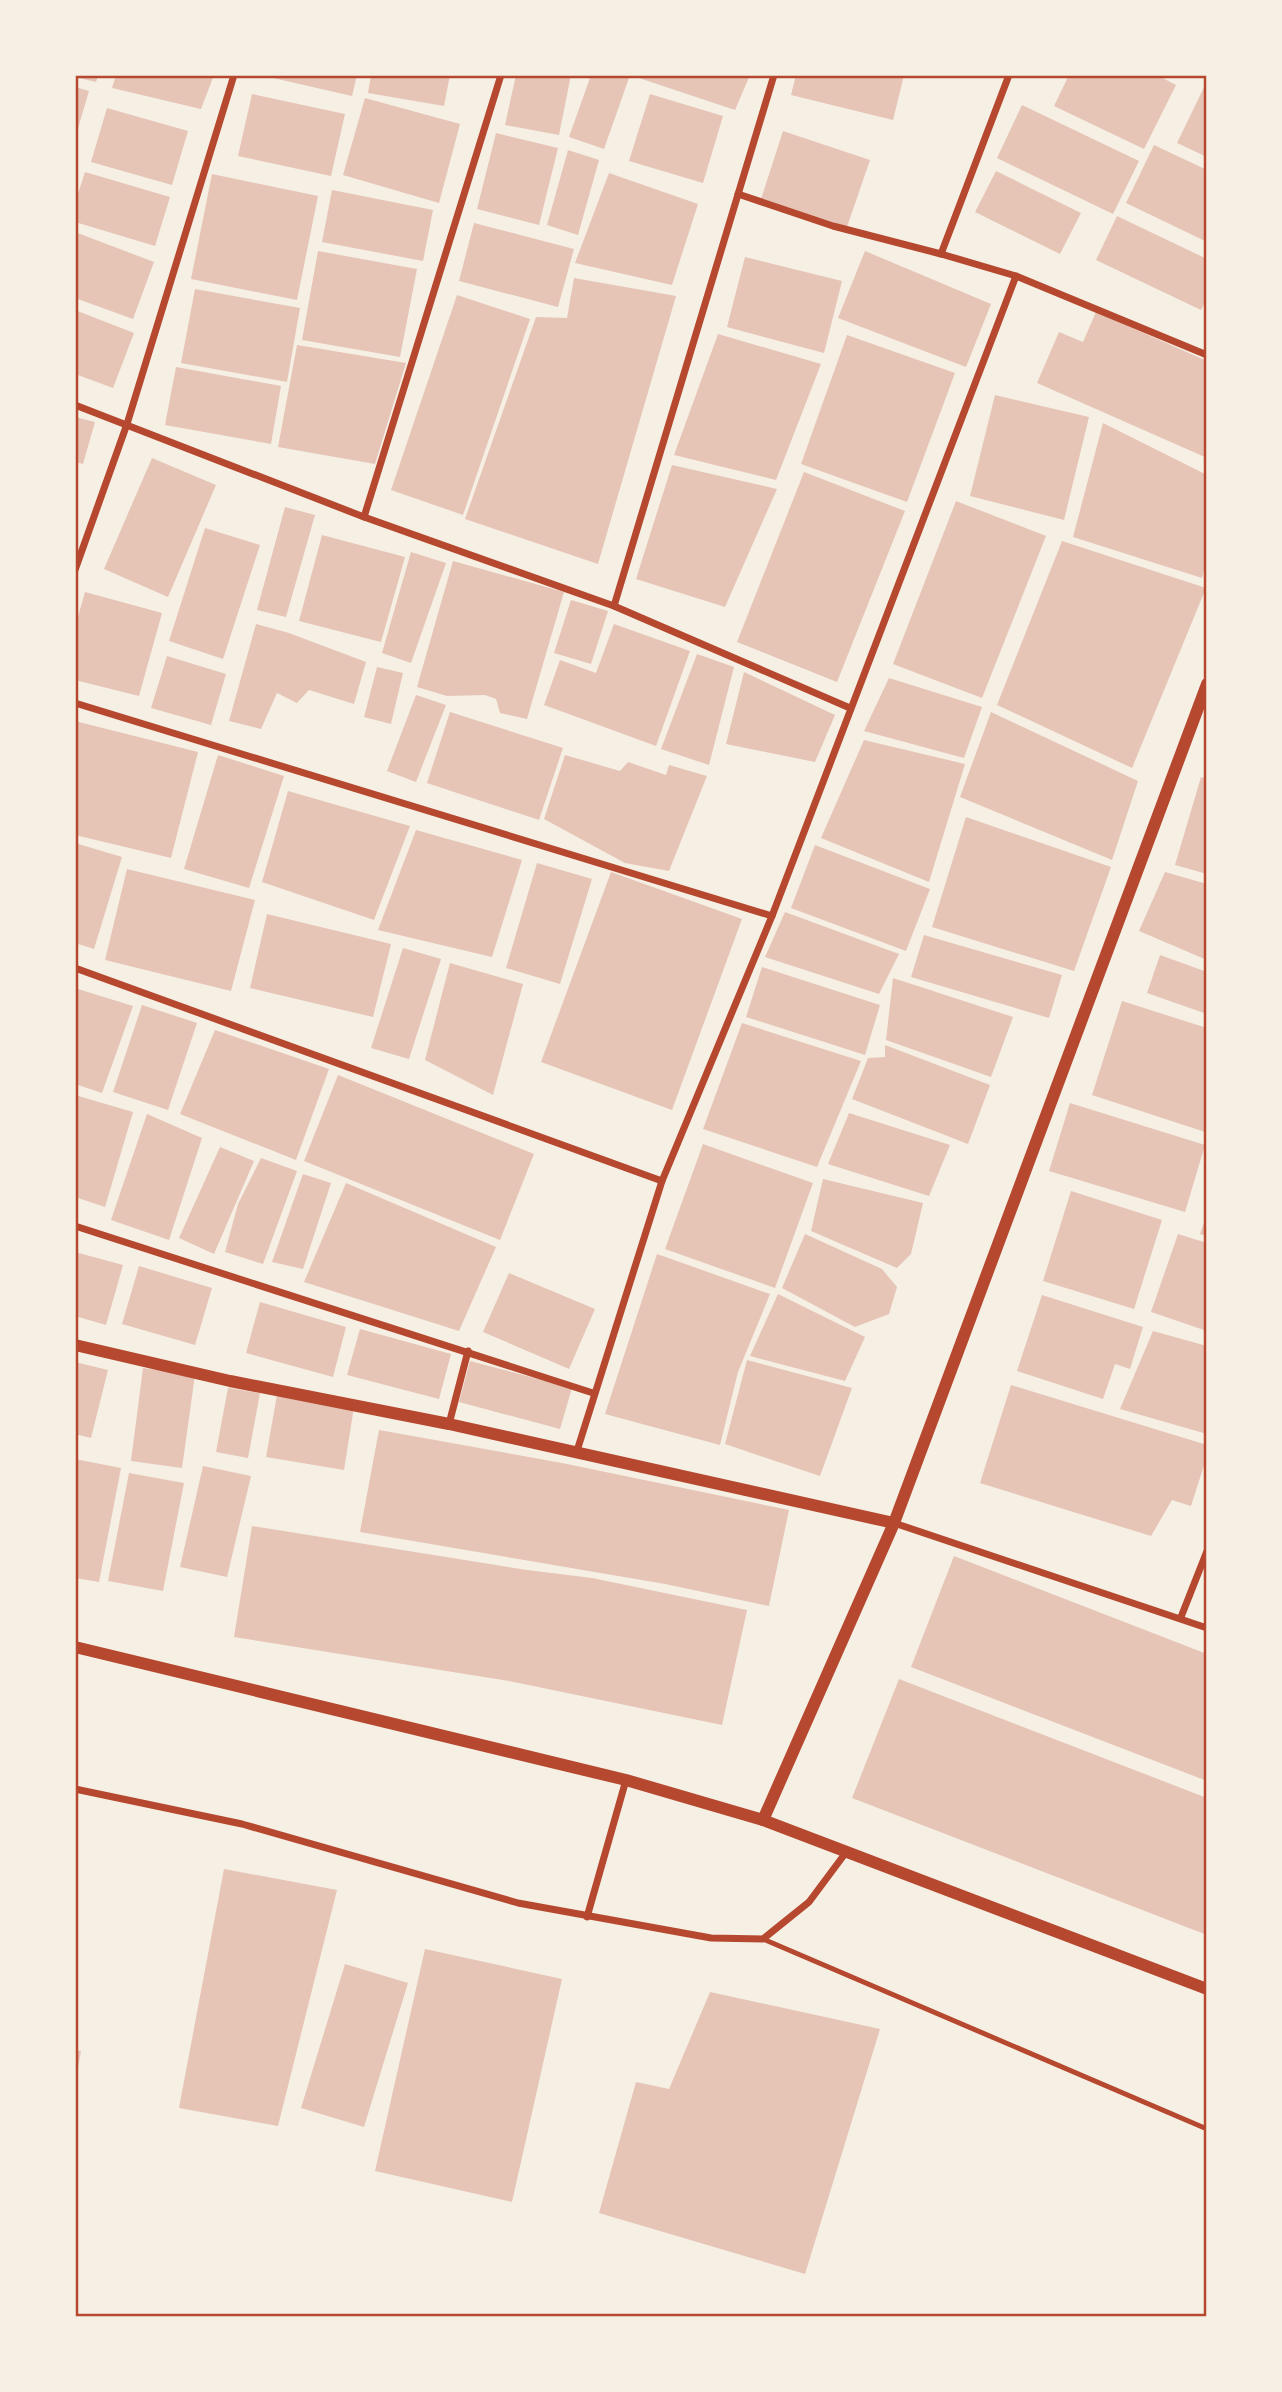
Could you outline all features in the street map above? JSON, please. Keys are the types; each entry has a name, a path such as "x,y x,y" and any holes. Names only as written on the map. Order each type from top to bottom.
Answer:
{"street":[{"path":"75,570 127,424 234,75"},
{"path":"364,517 501,75"},
{"path":"614,606 774,75"},
{"path":"941,254 1009,75"},
{"path":"738,194 833,226 1016,276 1207,355"},
{"path":"576,1454 593,1393 662,1181 772,916 1016,276"},
{"path":"75,405 364,517 614,606 850,708"},
{"path":"763,1821 894,1523 1207,684"},
{"path":"75,703 772,916"},
{"path":"75,968 662,1181"},
{"path":"75,1226 593,1393"},
{"path":"75,1345 230,1381 449,1424 894,1523 1181,1617 1207,1628"},
{"path":"449,1424 468,1351"},
{"path":"1181,1617 1207,1551"},
{"path":"75,1647 626,1780 763,1821 1207,1989"},
{"path":"587,1917 626,1780"},
{"path":"75,1789 242,1824 518,1903 711,1938 763,1939 809,1902 847,1851"}],"lane":[{"path":"763,1939 1207,2129"}],"building":[{"path":"75,75 98,75 96,82"},
{"path":"116,75 214,75 201,109 112,88"},
{"path":"260,75 357,75 352,96"},
{"path":"371,75 450,75 444,106 368,93"},
{"path":"516,75 571,75 559,135 505,125"},
{"path":"591,75 630,75 604,149 569,137"},
{"path":"639,75 750,75 735,110 639,78"},
{"path":"796,75 904,75 893,120 791,95"},
{"path":"1069,75 1157,75 1176,85 1144,149 1054,106"},
{"path":"1207,81 1207,157 1177,143"},
{"path":"75,87 89,91 76,135 75,135"},
{"path":"252,94 345,114 331,176 238,156"},
{"path":"650,94 723,116 703,183 629,161"},
{"path":"365,98 460,124 439,203 343,175"},
{"path":"1022,105 1139,161 1113,214 997,158"},
{"path":"107,108 188,131 172,185 91,162"},
{"path":"783,131 870,160 847,227 761,199"},
{"path":"496,133 558,148 539,225 477,209"},
{"path":"1154,145 1207,170 1207,242 1126,203"},
{"path":"568,150 599,160 578,235 547,225"},
{"path":"996,171 1081,213 1060,254 975,212"},
{"path":"85,172 170,197 155,246 75,222 75,203"},
{"path":"609,173 698,204 672,285 575,263"},
{"path":"212,174 318,196 297,300 191,279"},
{"path":"332,190 433,210 423,261 322,242"},
{"path":"1117,216 1207,259 1207,298 1201,310 1096,260"},
{"path":"474,223 574,249 558,307 459,281"},
{"path":"75,232 154,262 133,319 75,298"},
{"path":"318,251 417,269 400,357 302,340"},
{"path":"865,251 991,304 966,367 838,318"},
{"path":"745,257 842,281 824,353 727,327"},
{"path":"574,278 676,296 598,564 465,519 536,317 567,318"},
{"path":"195,289 300,308 287,382 181,363"},
{"path":"457,295 530,319 463,515 391,490"},
{"path":"75,310 134,333 113,388 75,374"},
{"path":"1096,312 1207,361 1207,458 1037,383 1059,332 1083,342"},
{"path":"718,334 821,364 776,480 674,455"},
{"path":"847,335 955,373 907,502 801,464"},
{"path":"297,345 406,363 375,464 278,447"},
{"path":"176,367 281,386 271,444 165,425"},
{"path":"995,395 1089,417 1064,520 970,496"},
{"path":"75,417 95,422 83,464 75,462"},
{"path":"1103,423 1207,475 1207,558 1202,578 1073,537"},
{"path":"152,458 216,485 168,597 104,569"},
{"path":"672,465 777,489 725,607 636,579"},
{"path":"804,472 905,511 837,682 737,642"},
{"path":"956,501 1046,536 982,698 893,664"},
{"path":"285,507 315,515 286,617 257,610"},
{"path":"205,528 260,545 223,659 169,641"},
{"path":"322,535 405,557 381,642 299,621"},
{"path":"1062,541 1206,588 1132,768 997,705"},
{"path":"411,552 446,563 411,663 382,653"},
{"path":"453,561 564,592 527,719 500,713 496,699 485,695 447,696 417,687"},
{"path":"85,592 162,613 139,696 75,680 75,627"},
{"path":"571,600 608,611 591,664 554,653"},
{"path":"256,624 289,633 366,662 354,704 309,690 297,703 277,693 261,729 229,721"},
{"path":"614,624 690,651 656,746 544,705 560,660 596,673"},
{"path":"697,654 734,667 709,765 661,749"},
{"path":"167,656 226,674 211,725 151,708"},
{"path":"377,667 403,673 391,724 364,717"},
{"path":"744,672 835,715 815,762 726,744"},
{"path":"889,678 982,707 964,758 864,731"},
{"path":"416,695 446,705 416,782 387,771"},
{"path":"450,712 563,748 539,820 427,783"},
{"path":"991,712 1138,781 1112,860 960,797"},
{"path":"75,721 198,752 171,858 75,835"},
{"path":"864,740 965,764 929,882 821,838"},
{"path":"218,755 284,776 249,888 184,869"},
{"path":"565,755 620,771 628,762 666,775 669,765 707,776 669,871 625,863 544,819"},
{"path":"1201,777 1207,779 1207,874 1175,865"},
{"path":"288,791 410,826 374,920 262,882"},
{"path":"966,817 1111,867 1074,971 932,927"},
{"path":"416,830 522,860 492,957 378,930"},
{"path":"75,843 122,857 94,949 75,943"},
{"path":"815,845 930,889 906,951 791,908"},
{"path":"537,863 592,879 560,984 506,968"},
{"path":"127,869 255,900 231,991 105,960"},
{"path":"611,872 742,919 672,1110 541,1062"},
{"path":"1165,872 1207,884 1207,960 1139,931"},
{"path":"785,912 899,954 879,994 765,957"},
{"path":"267,914 391,944 373,1017 250,988"},
{"path":"924,935 1062,975 1049,1018 911,977"},
{"path":"403,948 441,959 409,1059 371,1048"},
{"path":"1160,955 1207,972 1207,1014 1147,993"},
{"path":"450,963 523,984 493,1095 425,1060"},
{"path":"762,967 880,1005 865,1055 746,1017"},
{"path":"893,978 1013,1017 991,1077 886,1040"},
{"path":"78,989 133,1006 102,1093 75,1084 75,998"},
{"path":"1122,1001 1207,1028 1205,1132 1092,1095"},
{"path":"142,1005 197,1023 168,1110 113,1092"},
{"path":"742,1023 861,1061 817,1167 703,1129"},
{"path":"215,1030 329,1069 296,1160 180,1114"},
{"path":"885,1045 990,1085 968,1144 852,1099 868,1058 885,1057"},
{"path":"338,1075 534,1154 500,1240 304,1161"},
{"path":"75,1095 133,1112 105,1207 75,1197"},
{"path":"1070,1103 1205,1145 1185,1212 1049,1171"},
{"path":"849,1113 950,1145 929,1196 828,1164"},
{"path":"147,1114 202,1138 169,1240 111,1220"},
{"path":"703,1144 813,1183 775,1288 665,1249"},
{"path":"220,1147 254,1161 214,1254 179,1238"},
{"path":"261,1158 297,1171 263,1264 225,1252 238,1204"},
{"path":"303,1174 331,1183 303,1269 272,1262"},
{"path":"823,1179 923,1203 911,1254 897,1268 811,1231"},
{"path":"346,1183 496,1247 459,1331 304,1282"},
{"path":"1071,1191 1162,1220 1134,1309 1043,1281"},
{"path":"1207,1214 1207,1236 1200,1234"},
{"path":"805,1234 882,1269 897,1287 889,1314 855,1327 782,1288"},
{"path":"1178,1234 1207,1243 1207,1331 1151,1312"},
{"path":"75,1252 123,1265 106,1325 75,1316"},
{"path":"657,1254 770,1294 738,1372 720,1445 605,1414"},
{"path":"139,1266 212,1288 195,1345 122,1324"},
{"path":"509,1273 595,1309 569,1369 483,1332"},
{"path":"778,1294 865,1337 845,1381 750,1356"},
{"path":"1042,1295 1143,1327 1130,1369 1115,1364 1103,1399 1017,1371"},
{"path":"260,1302 346,1327 333,1377 246,1353"},
{"path":"360,1329 451,1354 439,1399 347,1375"},
{"path":"1153,1331 1207,1346 1207,1434 1120,1409"},
{"path":"747,1360 852,1388 820,1476 725,1444"},
{"path":"470,1361 572,1388 560,1429 459,1402"},
{"path":"75,1362 108,1370 91,1438 75,1434"},
{"path":"143,1368 195,1375 182,1468 131,1461"},
{"path":"1011,1385 1207,1445 1207,1456 1191,1506 1172,1500 1151,1536 980,1483"},
{"path":"228,1388 260,1393 248,1458 216,1452"},
{"path":"277,1395 354,1407 344,1470 266,1457"},
{"path":"379,1430 562,1463 789,1510 769,1606 665,1584 360,1532"},
{"path":"75,1459 121,1468 99,1582 75,1578"},
{"path":"203,1466 251,1476 227,1577 180,1567"},
{"path":"129,1473 184,1483 163,1591 108,1581"},
{"path":"252,1526 592,1578 747,1610 722,1725 509,1681 234,1637"},
{"path":"954,1556 1207,1654 1207,1781 911,1667"},
{"path":"899,1679 1207,1798 1207,1935 852,1798"},
{"path":"224,1869 337,1890 278,2126 179,2108"},
{"path":"425,1949 562,1979 512,2202 375,2171"},
{"path":"345,1964 408,1983 364,2127 301,2108"},
{"path":"710,1992 880,2029 805,2274 599,2213 636,2082 669,2089"},
{"path":"75,2050 81,2051 77,2074 75,2074"}]}
